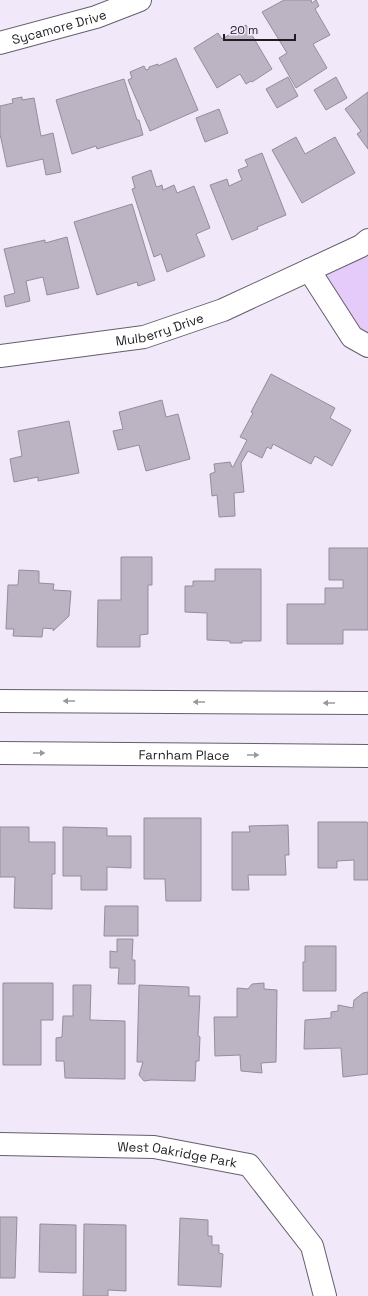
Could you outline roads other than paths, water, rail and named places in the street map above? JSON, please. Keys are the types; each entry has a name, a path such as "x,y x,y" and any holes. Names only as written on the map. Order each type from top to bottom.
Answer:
{"street":[{"name":"Sycamore Drive","path":"0,43 96,17 140,0"},
{"name":"Mulberry Drive","path":"0,356 144,337 223,310 361,246 368,240"},
{"path":"309,270 352,337 368,346"},
{"path":"0,701 368,703"},
{"name":"Farnham Place","path":"0,753 368,756"},
{"name":"West Oakridge Park","path":"0,1144 154,1147 249,1165 312,1246 325,1296"}]}
